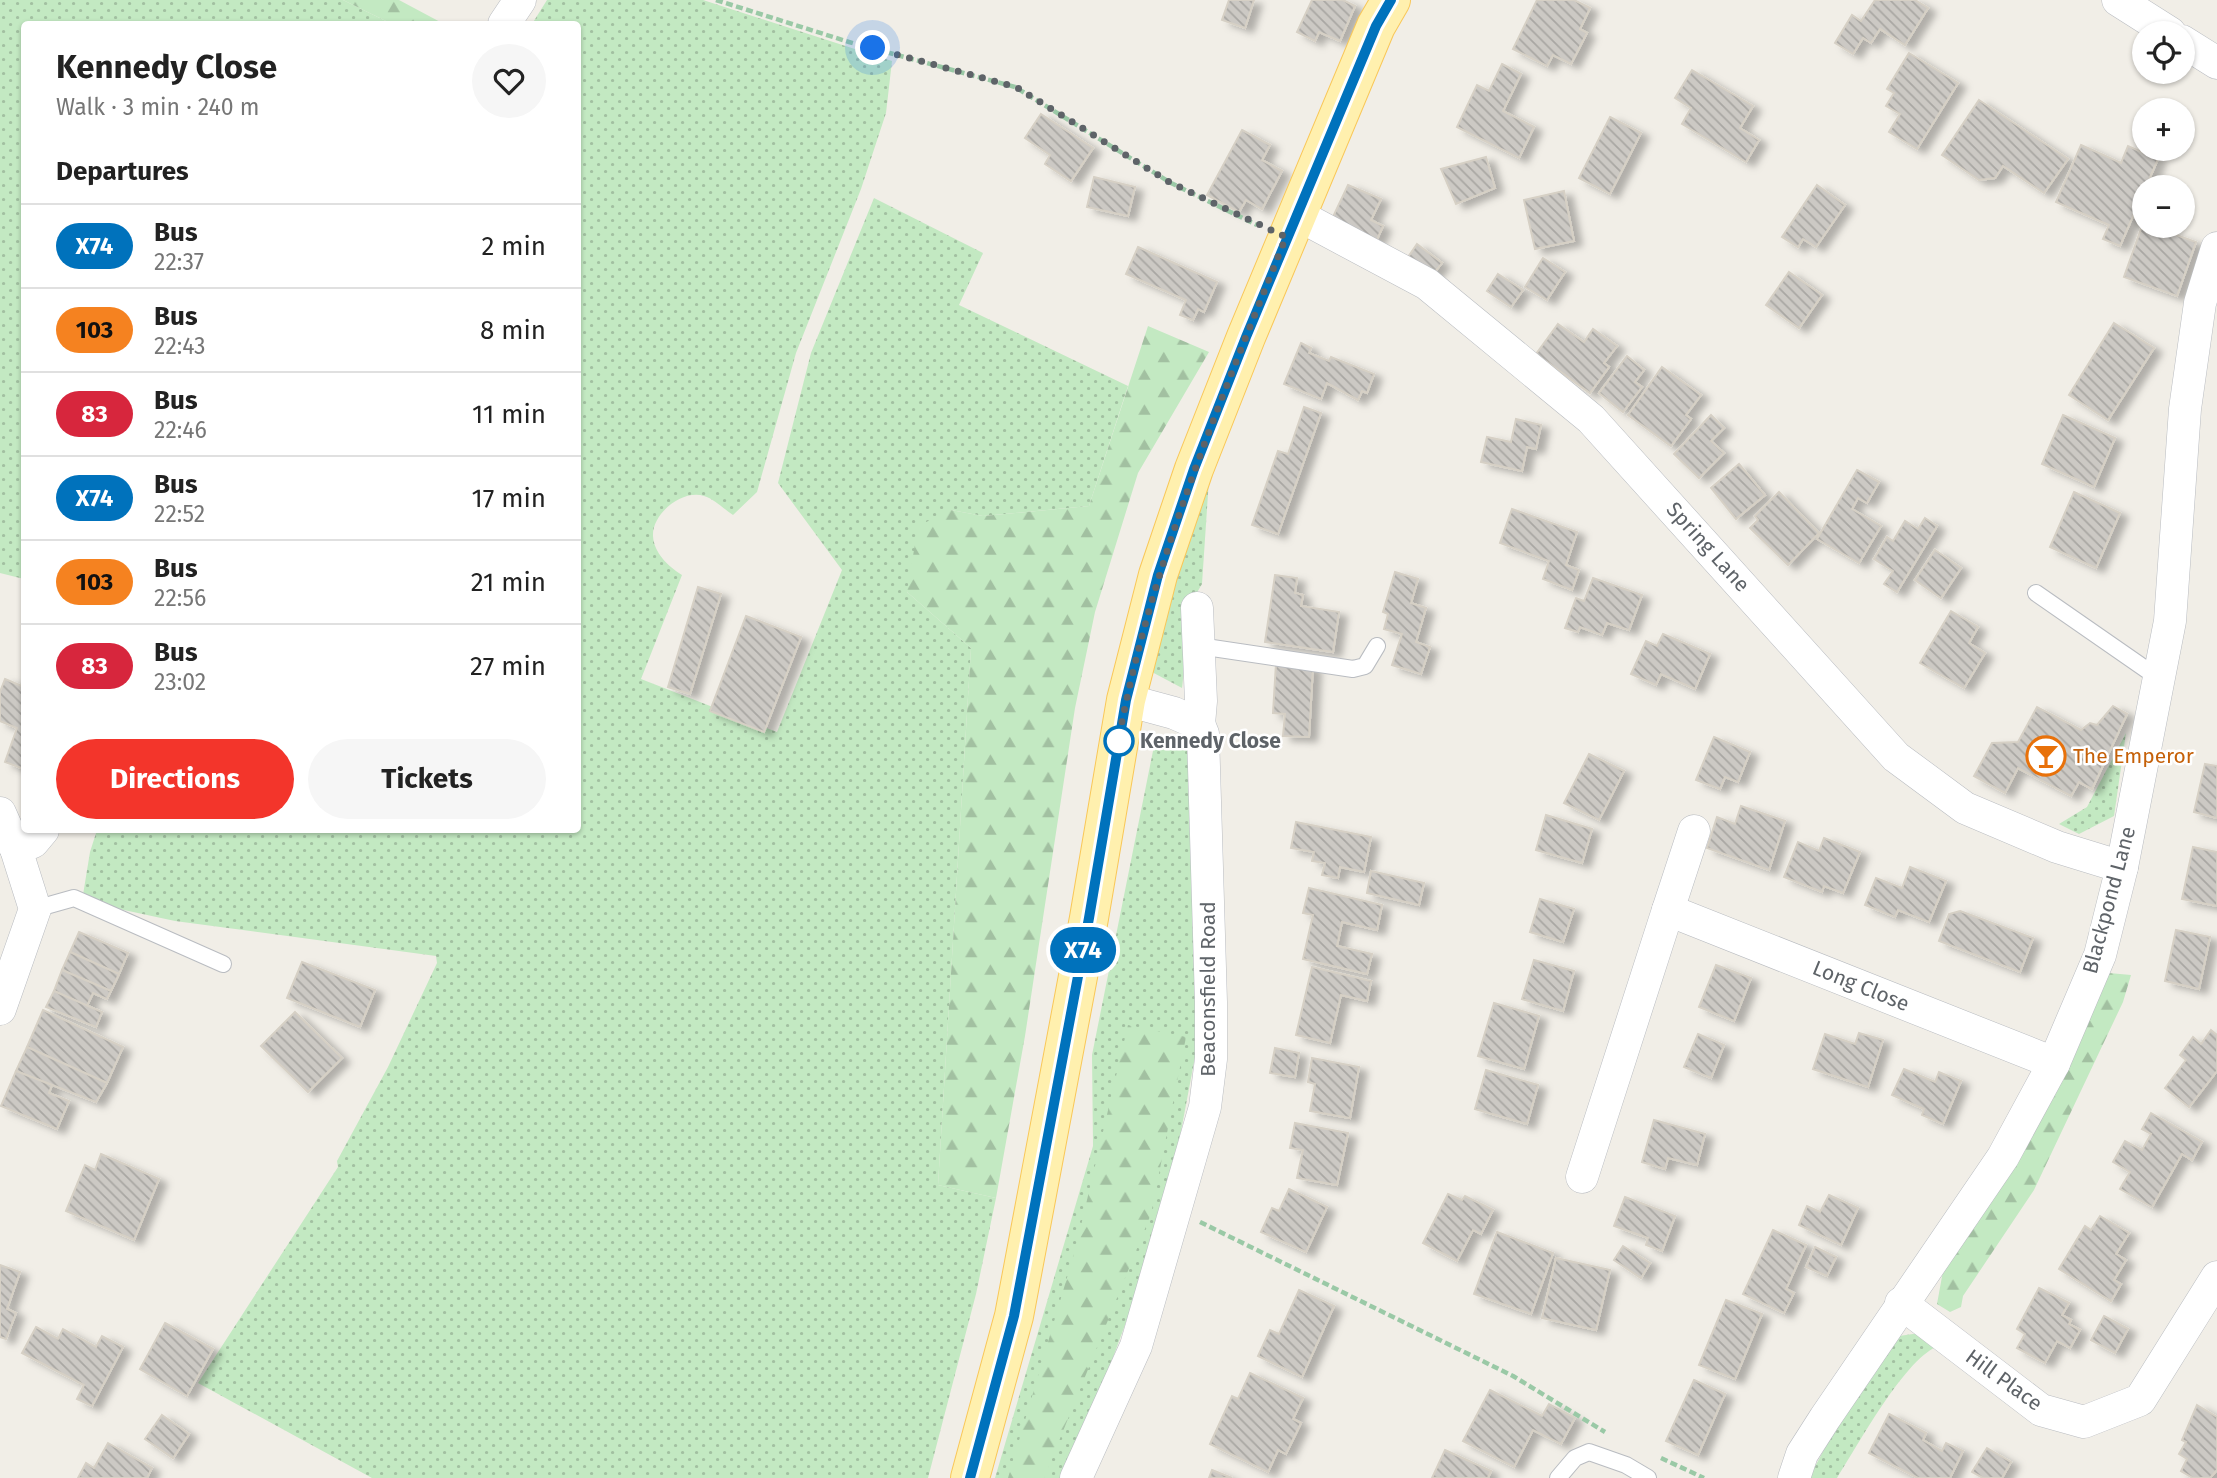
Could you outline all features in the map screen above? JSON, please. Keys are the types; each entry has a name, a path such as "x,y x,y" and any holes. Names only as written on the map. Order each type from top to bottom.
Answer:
{"main road":[{"path":"970,1478 1014,1316 1089,918 1126,700 1158,575 1194,469 1291,226 1376,26 1391,0"}],"street":[{"path":"507,21 520,0"},
{"path":"2118,0 2152,21"},
{"path":"2195,49 2217,63"},
{"name":"Spring Lane","path":"1291,226 1427,284 1591,419 1896,757 1965,808 2057,847 2122,867"},
{"name":"Blackpond Lane","path":"1794,1478 1802,1454 1901,1303 2003,1157 2054,1063 2100,955 2122,867 2170,621 2185,409 2200,303 2217,248"},
{"name":"Beaconsfield Road","path":"1076,1478 1136,1346 1205,1107 1211,1059 1208,803 1203,734 1199,724 1201,701 1197,608"},
{"path":"1126,700 1174,713 1199,724"},
{"path":"0,813 16,849 35,909 0,1009"},
{"path":"1582,1177 1694,831"},
{"path":"16,849 33,842 40,833"},
{"name":"Long Close","path":"1668,909 2054,1063"},
{"name":"Hill Place","path":"1901,1303 2041,1410 2084,1422 2140,1400 2217,1277"}],"lane":[{"path":"2036,593 2157,677"},
{"path":"1199,646 1353,669 1365,667 1377,646"},
{"path":"35,909 74,898 223,964"},
{"path":"1558,1478 1575,1458 1589,1452 1626,1465 1648,1478"}],"path":[{"path":"716,0 849,42 1016,87 1171,183 1291,226"},
{"path":"1176,1210 1513,1376 1611,1434"},
{"path":"1657,1456 1704,1478"}],"green space":[{"path":"0,0 343,0 386,21 21,21 21,578 0,573"},
{"path":"343,0 399,0 438,21 386,21"},
{"path":"547,0 703,0 892,61 886,113 861,189 796,353 757,492 733,515 708,497 687,496 663,511 654,527 654,542 659,553 682,575 641,679 777,732 842,570 778,483 811,353 874,198 983,253 959,305 1128,386 1089,506 983,516 951,510 907,592 971,648 938,1185 996,1198 976,1294 928,1478 372,1478 198,1383 338,1167 337,1161 388,1067 437,963 436,956 175,921 82,901 96,833 581,833 581,21 534,21"},
{"path":"1148,326 1209,352 1138,473 1095,612 1075,708 1025,1036 996,1198 938,1185 971,648 907,592 918,526 951,510 983,516 1089,506"},
{"path":"1209,479 1202,584 1192,601 1182,688 1150,671 1169,591"},
{"path":"2126,733 2114,816 2079,834 2059,824 2087,807"},
{"path":"1156,736 1192,744 1198,1041 1165,1216 1086,1431 1063,1478 995,1478 1093,1146 1092,1055"},
{"path":"2109,973 2131,975 2123,1002 2034,1190 1963,1296 1961,1307 1950,1312 1937,1304 1943,1271"},
{"path":"1128,1025 1186,1037 1151,1214 1044,1478 1008,1478 1076,1247"},
{"path":"1920,1333 1936,1347 1923,1356 1896,1386 1837,1478 1809,1478 1828,1442 1899,1336"}],"building":[{"path":"1229,0 1254,0 1245,28 1222,20"},
{"path":"1312,0 1343,0 1355,6 1340,41 1319,32 1315,41 1297,32"},
{"path":"1537,0 1574,0 1590,8 1580,29 1587,33 1571,64 1553,55 1547,66 1513,49"},
{"path":"1875,0 1915,0 1928,8 1905,45 1880,29 1871,43 1863,38 1853,54 1835,43 1852,15 1861,21"},
{"path":"1909,53 1958,83 1917,149 1889,132 1900,114 1886,106 1894,93 1887,89"},
{"path":"1502,64 1521,74 1503,111 1534,127 1519,158 1457,127 1477,85 1489,91"},
{"path":"1692,70 1753,106 1740,128 1759,140 1746,162 1682,124 1691,108 1675,98"},
{"path":"1979,100 2068,159 2044,193 2003,166 1995,178 1979,180 1942,155"},
{"path":"1041,114 1093,148 1071,181 1045,164 1050,155 1025,138"},
{"path":"1610,117 1641,133 1610,194 1579,178"},
{"path":"1242,130 1270,145 1262,160 1282,171 1262,209 1246,200 1239,212 1207,195"},
{"path":"2081,145 2121,163 2128,146 2132,148 2132,161 2157,161 2151,175 2132,175 2132,219 2120,246 2103,239 2109,225 2056,202"},
{"path":"1486,157 1495,188 1456,204 1441,169"},
{"path":"1094,177 1135,187 1128,216 1087,207"},
{"path":"1348,185 1381,199 1371,220 1383,226 1376,242 1331,221"},
{"path":"1817,185 1845,205 1816,247 1803,239 1798,247 1782,237"},
{"path":"1564,191 1574,241 1535,249 1524,200"},
{"path":"2138,238 2185,238 2196,242 2177,296 2124,277"},
{"path":"1417,244 1442,263 1430,278 1406,260"},
{"path":"1138,247 1217,282 1204,312 1198,309 1193,320 1180,315 1186,300 1126,274"},
{"path":"1543,258 1565,272 1547,300 1525,287"},
{"path":"1789,272 1822,295 1799,328 1766,305"},
{"path":"1498,274 1523,290 1511,307 1487,291"},
{"path":"2114,323 2154,348 2108,420 2069,395"},
{"path":"1558,324 1584,342 1593,329 1617,346 1604,363 1609,367 1590,393 1536,354"},
{"path":"1301,343 1311,348 1309,353 1329,361 1331,357 1374,374 1367,393 1362,391 1358,400 1327,383 1321,399 1284,384"},
{"path":"1627,356 1644,370 1635,382 1642,387 1623,412 1599,393"},
{"path":"1662,367 1701,395 1686,415 1691,419 1671,446 1628,415"},
{"path":"1304,407 1321,413 1278,534 1252,525 1278,451 1288,454"},
{"path":"1711,415 1724,428 1711,441 1724,453 1699,478 1674,454"},
{"path":"2063,415 2115,438 2094,487 2042,464"},
{"path":"1516,419 1541,425 1536,449 1527,447 1522,471 1481,462 1487,437 1511,442"},
{"path":"1739,464 1765,495 1736,519 1711,488"},
{"path":"1857,470 1879,482 1867,503 1858,498 1852,509 1881,526 1859,563 1817,539"},
{"path":"1779,492 1819,533 1788,565 1750,528 1758,520 1755,516"},
{"path":"2074,492 2120,513 2096,568 2050,547"},
{"path":"1512,509 1577,532 1566,565 1579,570 1572,590 1543,579 1549,561 1500,543"},
{"path":"1925,518 1937,526 1897,592 1884,584 1893,571 1874,559 1887,537 1893,541 1905,521 1918,529"},
{"path":"1935,550 1961,568 1941,598 1915,580"},
{"path":"1395,572 1418,579 1411,603 1426,608 1416,642 1430,647 1421,674 1392,665 1402,634 1384,629 1388,614 1383,612"},
{"path":"1275,575 1297,578 1295,593 1303,595 1301,606 1339,612 1333,652 1265,642"},
{"path":"1593,578 1642,595 1629,630 1607,623 1602,635 1580,627 1578,632 1565,628 1576,598 1584,601"},
{"path":"698,587 721,594 690,694 668,687"},
{"path":"1951,611 1978,627 1969,643 1985,653 1964,688 1920,663"},
{"path":"746,616 801,637 764,732 710,711"},
{"path":"1663,634 1710,654 1695,689 1661,674 1656,685 1631,674 1646,641 1657,646"},
{"path":"1276,663 1313,666 1309,737 1283,736 1285,714 1273,713"},
{"path":"5,679 21,686 21,768 5,762 17,728 0,721 0,692"},
{"name":"The Emperor","path":"2113,706 2127,714 2092,789 2079,782 2071,796 2018,768 2005,793 1974,776 1992,743 2018,742 2037,707 2081,730 2090,723 2097,725"},
{"path":"1714,737 1750,752 1738,782 1725,777 1720,789 1696,780"},
{"path":"1589,754 1624,771 1599,820 1564,803"},
{"path":"2205,764 2217,766 2217,818 2194,812"},
{"path":"1741,806 1785,821 1769,870 1707,848 1717,817 1735,824"},
{"path":"1546,815 1592,829 1582,863 1536,850"},
{"path":"1296,822 1371,837 1364,872 1340,867 1338,878 1322,875 1325,863 1312,861 1314,852 1291,848"},
{"path":"1824,838 1860,852 1843,893 1824,886 1822,892 1784,877 1798,842 1819,851"},
{"path":"2193,847 2217,852 2217,906 2182,899"},
{"path":"1910,867 1946,881 1929,922 1898,910 1895,917 1865,905 1876,878 1902,888"},
{"path":"1371,871 1424,883 1419,905 1367,893"},
{"path":"1309,888 1382,905 1377,930 1342,922 1337,946 1372,954 1367,974 1303,959 1313,915 1303,913"},
{"path":"1540,899 1574,909 1563,942 1530,932"},
{"path":"1960,911 2033,938 2020,972 1939,941 1949,914"},
{"path":"2176,930 2210,937 2199,989 2165,981"},
{"path":"79,932 128,953 119,974 70,952"},
{"path":"70,952 119,974 111,991 62,970"},
{"path":"1534,960 1574,971 1563,1011 1522,999"},
{"path":"302,962 375,990 360,1027 287,998"},
{"path":"1716,965 1751,978 1734,1021 1699,1007"},
{"path":"1312,967 1371,981 1367,1001 1341,995 1330,1043 1296,1035"},
{"path":"62,970 111,991 107,999 93,993 87,1006 54,991"},
{"path":"54,991 102,1012 96,1027 46,1007"},
{"path":"1494,1003 1539,1016 1524,1069 1478,1056"},
{"path":"43,1010 123,1047 107,1083 27,1047"},
{"path":"295,1012 342,1058 308,1092 261,1046"},
{"path":"2211,1030 2217,1035 2217,1071 2189,1107 2165,1088 2186,1060 2180,1055 2193,1037 2201,1044"},
{"path":"1859,1033 1883,1040 1868,1087 1813,1069 1825,1034 1855,1044"},
{"path":"1698,1034 1724,1045 1711,1078 1684,1067"},
{"path":"27,1047 107,1083 96,1102 16,1071"},
{"path":"1275,1048 1299,1053 1295,1077 1270,1073"},
{"path":"1312,1058 1359,1067 1350,1118 1310,1111 1315,1084 1308,1082"},
{"path":"1904,1069 1935,1082 1939,1072 1961,1081 1943,1124 1922,1115 1924,1109 1892,1095"},
{"path":"1486,1070 1538,1085 1527,1124 1475,1109"},
{"path":"16,1071 52,1085 49,1093 69,1101 57,1129 1,1106"},
{"path":"2151,1113 2202,1142 2192,1160 2182,1154 2152,1207 2120,1189 2130,1172 2113,1162 2125,1141 2142,1150 2151,1134 2142,1129"},
{"path":"1654,1120 1705,1134 1697,1165 1668,1158 1665,1169 1642,1162"},
{"path":"1295,1123 1348,1133 1337,1185 1297,1178 1303,1150 1290,1148"},
{"path":"101,1154 159,1179 134,1240 66,1211 85,1165 95,1170"},
{"path":"1289,1189 1327,1207 1306,1252 1261,1232 1272,1208 1279,1211"},
{"path":"1448,1194 1462,1200 1465,1196 1493,1210 1481,1234 1473,1230 1457,1261 1423,1243"},
{"path":"1829,1195 1858,1208 1841,1245 1799,1225 1807,1206 1820,1212"},
{"path":"1625,1197 1675,1216 1662,1251 1646,1245 1648,1238 1614,1226"},
{"path":"2100,1216 2129,1233 2116,1254 2126,1260 2114,1280 2121,1284 2111,1301 2059,1269 2085,1226 2091,1230"},
{"path":"1773,1230 1806,1245 1786,1289 1794,1293 1784,1313 1743,1294"},
{"path":"1497,1232 1553,1253 1531,1314 1474,1294"},
{"path":"1623,1246 1650,1263 1641,1278 1614,1260"},
{"path":"1815,1247 1836,1257 1827,1276 1806,1267"},
{"path":"1556,1258 1610,1270 1596,1330 1542,1318"},
{"path":"0,1265 20,1272 7,1309 16,1313 6,1339 0,1337"},
{"path":"2039,1288 2069,1303 2062,1315 2071,1320 2069,1324 2080,1330 2070,1348 2057,1341 2045,1363 2017,1348 2025,1334 2017,1329"},
{"path":"1299,1290 1334,1306 1302,1377 1258,1356 1270,1330 1279,1334"},
{"path":"1726,1300 1762,1314 1735,1379 1699,1365"},
{"path":"2104,1316 2128,1329 2115,1353 2091,1340"},
{"path":"165,1323 213,1349 187,1396 140,1369"},
{"path":"36,1327 58,1339 63,1329 96,1347 102,1336 123,1347 92,1406 77,1399 84,1385 22,1353"},
{"path":"1250,1373 1303,1398 1293,1419 1301,1423 1286,1454 1278,1450 1268,1472 1210,1444 1232,1396 1238,1399"},
{"path":"1694,1380 1725,1394 1698,1455 1666,1441"},
{"path":"1490,1390 1542,1416 1549,1404 1575,1418 1561,1444 1533,1430 1514,1467 1463,1441"},
{"path":"2197,1405 2217,1417 2217,1470 2210,1478 2193,1478 2181,1471 2187,1459 2179,1454 2186,1442 2182,1440"},
{"path":"1889,1414 1926,1433 1923,1440 1942,1451 1946,1443 1963,1451 1950,1478 1918,1478 1869,1453"},
{"path":"162,1415 189,1434 173,1458 145,1439"},
{"path":"108,1443 152,1468 147,1478 78,1478 86,1463 94,1468"},
{"path":"1987,1448 2011,1462 2002,1478 1983,1478 1972,1472"},
{"path":"1445,1450 1491,1471 1488,1478 1432,1478"},
{"path":"1212,1470 1232,1478 1209,1478"}],"bus line":[{"name":"X74","path":"970,1478 1014,1316 1089,918 1126,700 1158,575 1194,469 1296,214 1376,26 1391,0"}],"place":[{"name":"Kennedy Close","path":"1119,741"},
{"name":"The Emperor","path":"2046,756"}],"route":[{"path":"873,48 1016,87 1171,183 1286,237 1194,469 1158,575 1126,700 1116,754 1119,741"}]}
